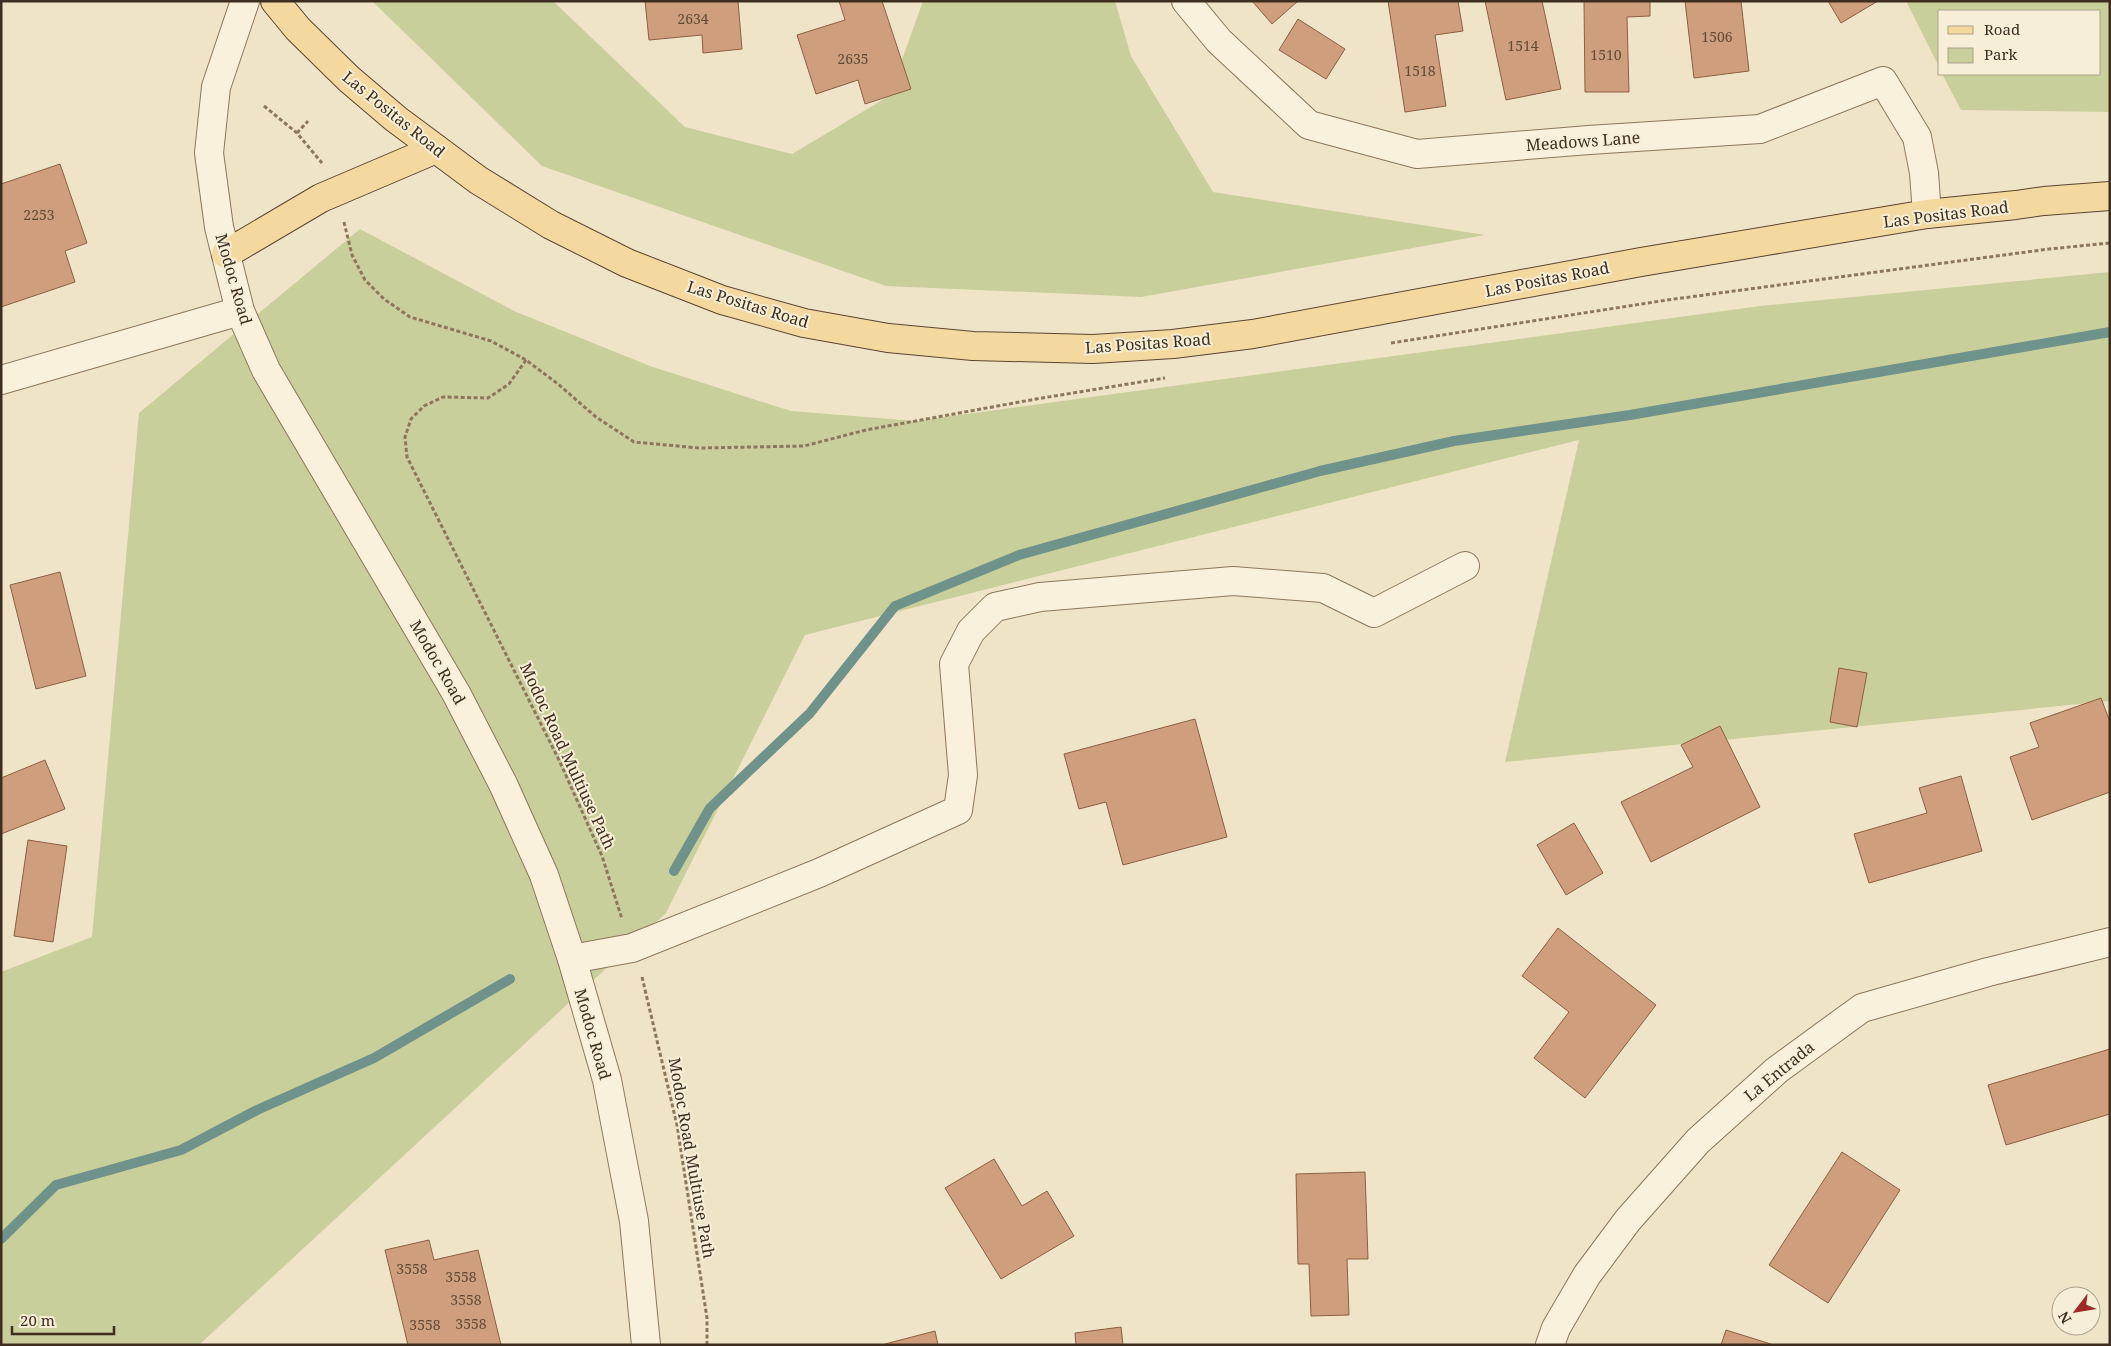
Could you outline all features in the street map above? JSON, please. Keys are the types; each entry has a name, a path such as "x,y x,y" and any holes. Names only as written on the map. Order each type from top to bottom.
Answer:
{"main road":[{"name":"Las Positas Road","path":"275,1 298,29 349,79 478,180 551,225 627,263 722,300 823,326 888,338 973,346 1093,348 1173,344 1253,334 1641,262 1927,214 2016,205 2044,200 2110,196"},
{"path":"226,254 321,198 436,149"}],"street":[{"name":"Modoc Road","path":"245,1 216,88 209,153 219,227 240,311 266,370 456,693 486,751 544,875 572,959 607,1080 634,1221 646,1345"},
{"name":"Meadows Lane","path":"1186,1 1219,41 1309,125 1417,154 1760,129 1883,81 1917,137 1924,173 1927,214"},
{"path":"1,380 240,311"},
{"path":"572,959 632,948 819,873 958,810 964,775 954,664 971,631 995,607 1040,597 1233,581 1323,588 1374,612 1465,566"},
{"name":"La Entrada","path":"1550,1345 1556,1328 1587,1274 1628,1220 1698,1141 1776,1070 1862,1008 1988,972 2110,942"}],"path":[{"path":"264,106 297,133 325,167"},
{"path":"297,133 308,121"},
{"name":"Modoc Road Multiuse Path","path":"342,217 352,254 365,280 384,299 410,317 491,342 526,360 509,384 488,398 444,397 424,406 411,419 405,437 407,457 560,760 602,856 645,987 677,1125 707,1318 708,1345"}],"green space":[{"path":"372,1 553,1 685,127 792,154 889,96 923,1 1115,1 1131,56 1213,192 1485,235 1141,297 886,286 542,166"},
{"path":"1906,1 2110,1 2110,112 1961,110 1943,75 2101,75 2101,10 1938,10 1938,65"},
{"path":"360,229 514,311 650,366 791,411 916,421 1760,306 2110,272 2110,701 1505,762 1579,440 805,635 666,913 199,1345 1,1345 1,972 92,937 139,413"}],"building":[{"path":"645,1 738,1 742,49 703,53 702,35 649,40"},
{"path":"839,1 882,1 911,89 865,104 858,80 816,94 797,35 845,20"},
{"path":"1252,1 1298,1 1272,24"},
{"path":"1388,1 1458,1 1463,31 1435,35 1446,106 1405,112"},
{"path":"1485,1 1542,1 1561,89 1506,100"},
{"path":"1584,1 1650,1 1650,16 1627,17 1629,92 1585,92"},
{"path":"1685,1 1741,1 1749,71 1694,78"},
{"path":"1828,1 1878,1 1841,23"},
{"path":"1298,19 1345,49 1326,79 1279,50"},
{"path":"60,164 87,243 65,251 75,282 1,307 1,184"},
{"path":"60,572 86,676 36,689 10,585"},
{"path":"1839,668 1867,673 1857,727 1830,722"},
{"path":"2101,698 2110,722 2110,792 2032,820 2010,757 2039,747 2030,723"},
{"path":"1195,719 1227,837 1123,865 1106,802 1079,809 1064,754"},
{"path":"1720,726 1760,807 1651,862 1621,802 1693,767 1681,745"},
{"path":"45,760 65,809 1,834 1,778"},
{"path":"1961,776 1982,851 1869,883 1854,834 1927,813 1919,788"},
{"path":"1574,823 1603,873 1566,895 1537,845"},
{"path":"28,840 67,846 53,942 14,936"},
{"path":"1558,928 1656,1005 1585,1098 1534,1058 1569,1012 1522,976"},
{"path":"2110,1049 2110,1114 2006,1145 1988,1085"},
{"path":"1842,1152 1900,1190 1828,1303 1769,1265"},
{"path":"994,1159 1022,1206 1047,1191 1074,1236 1001,1279 945,1188"},
{"path":"1365,1172 1368,1259 1347,1259 1349,1315 1311,1316 1309,1264 1298,1264 1296,1174"},
{"path":"429,1240 434,1260 478,1250 501,1345 408,1345 385,1250"},
{"path":"1121,1327 1123,1345 1076,1345 1075,1333"},
{"path":"1726,1330 1774,1345 1721,1345"},
{"path":"935,1331 938,1345 885,1344"}],"waterway":[{"path":"674,871 710,808 810,713 895,606 1019,555 1320,471 1454,441 1630,415 2110,332"},
{"path":"1,1239 56,1185 181,1150 257,1110 374,1058 510,979"}]}
